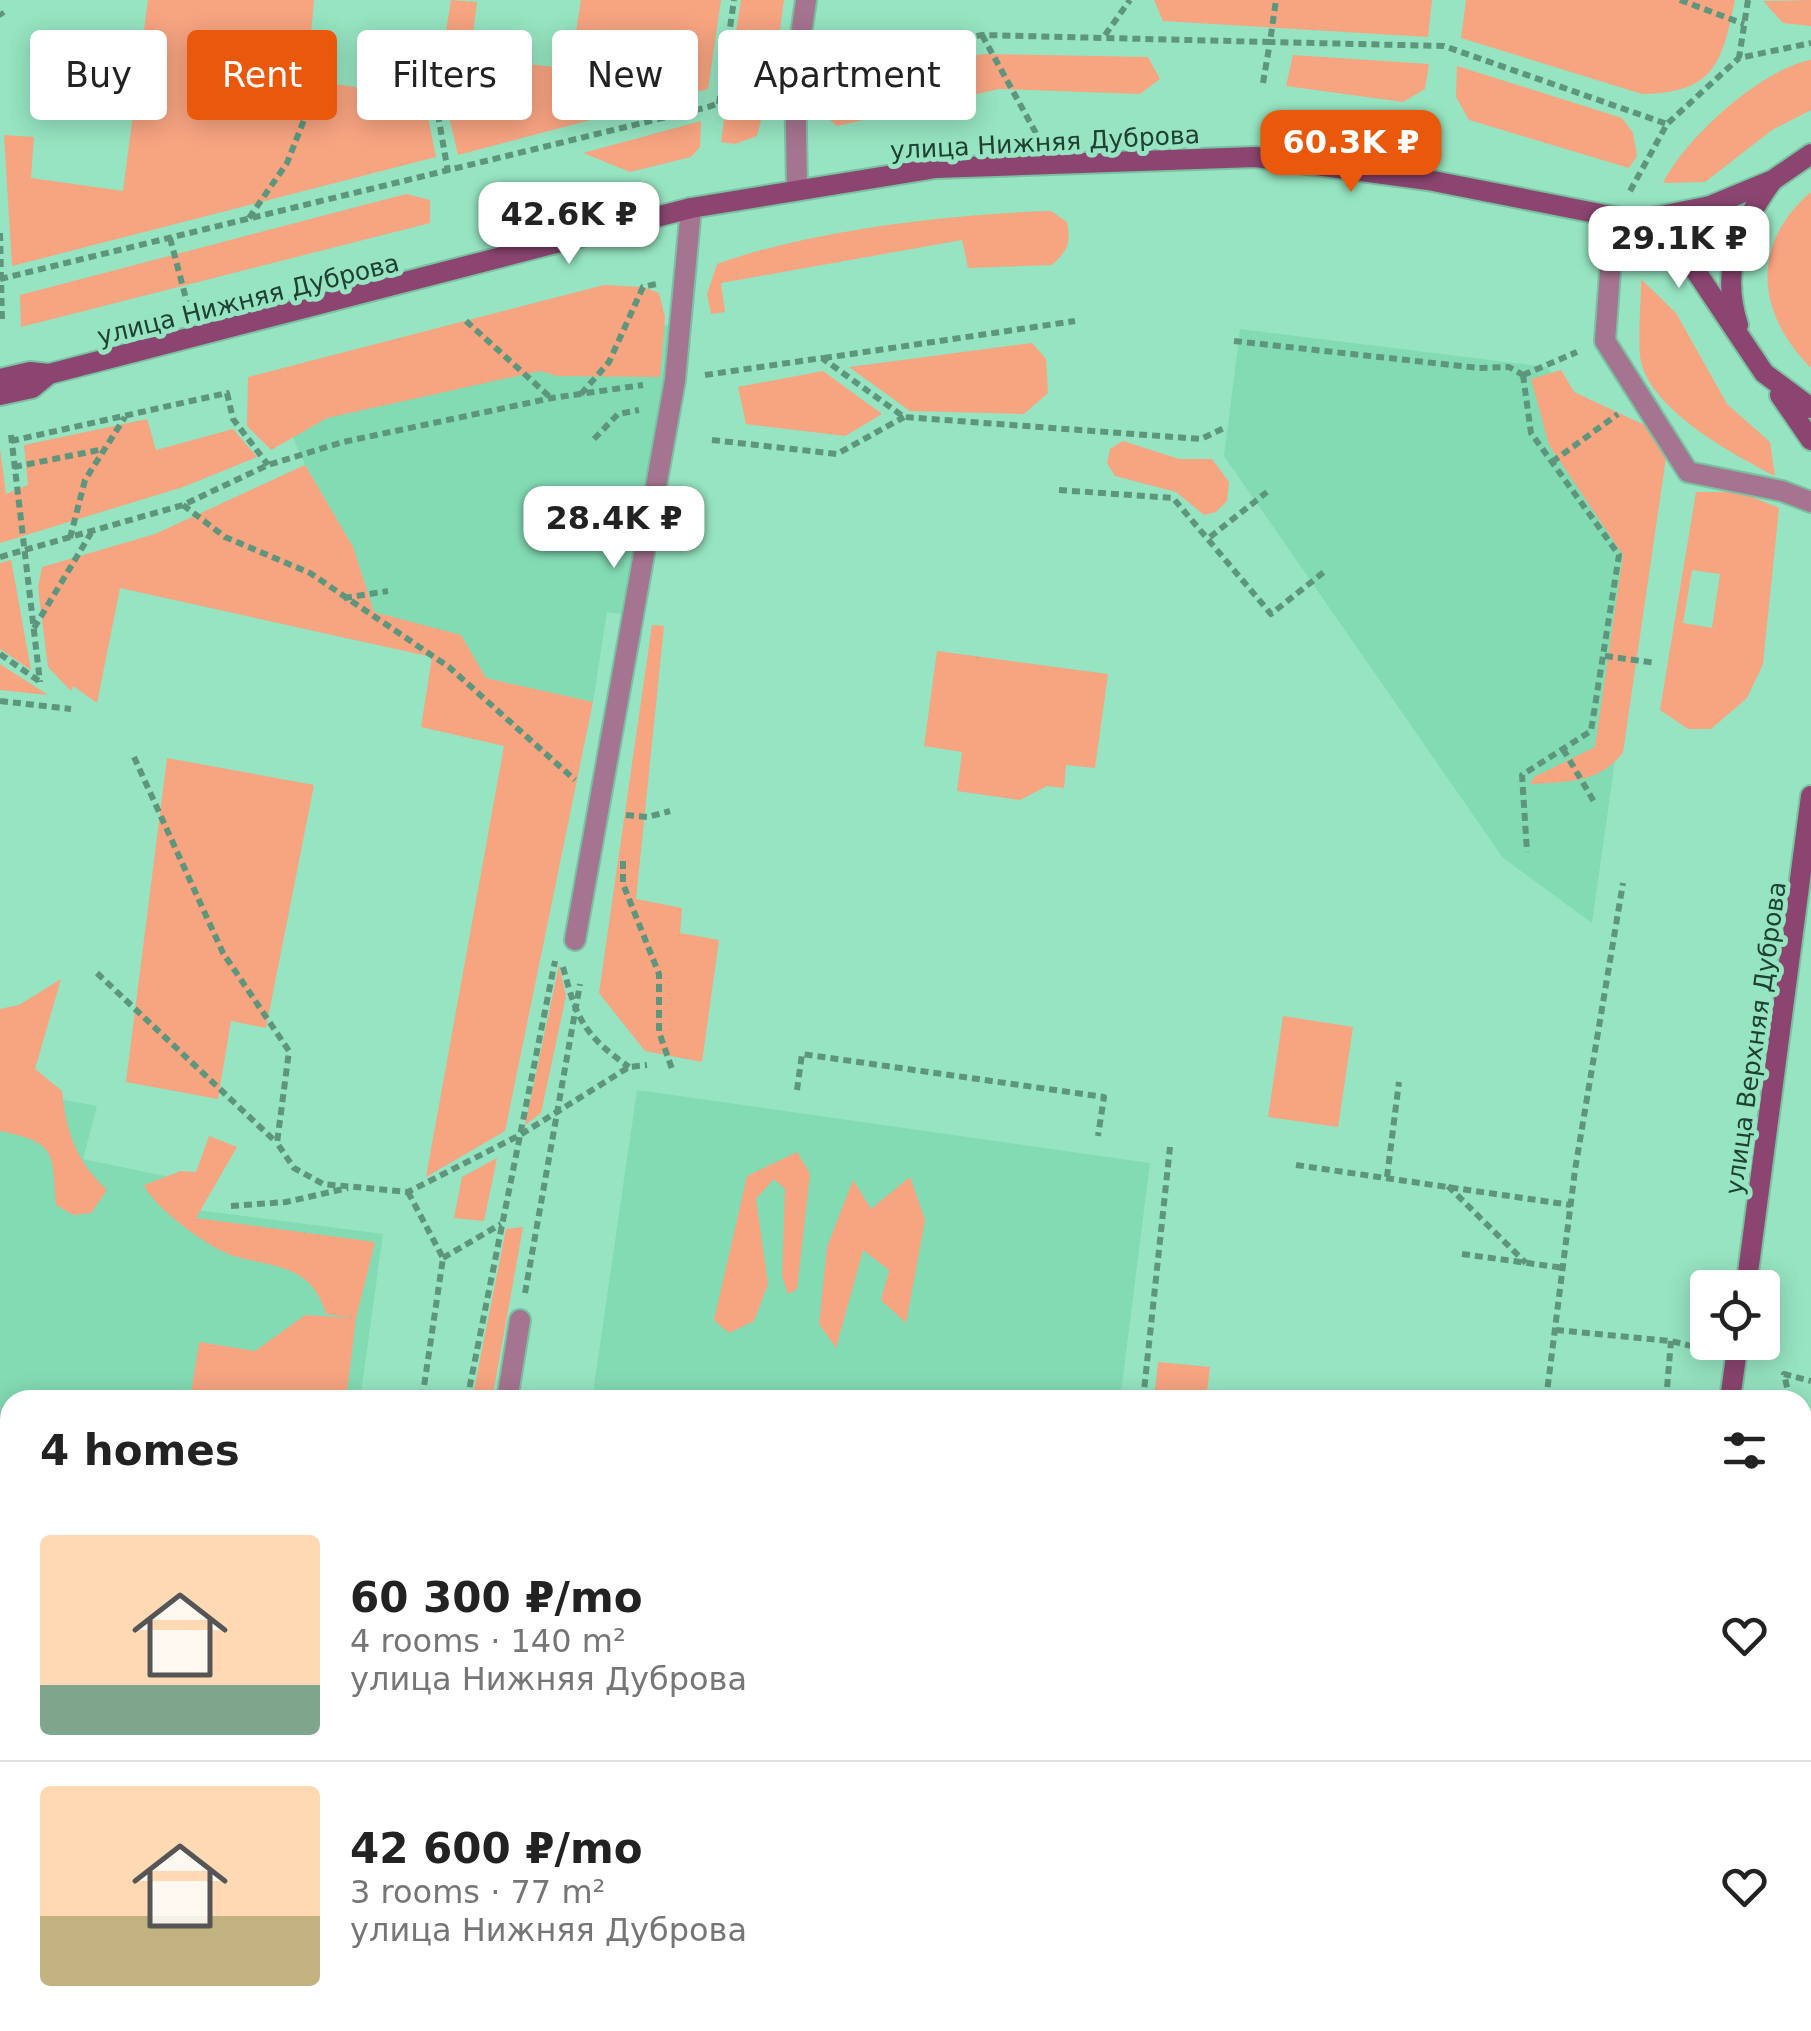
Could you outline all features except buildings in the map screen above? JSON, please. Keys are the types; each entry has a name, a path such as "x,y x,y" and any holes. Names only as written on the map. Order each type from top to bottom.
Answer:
{"street":[{"path":"802,30 806,0"},
{"path":"796,120 797,187"},
{"name":"улица Нижняя Дуброва","path":"0,396 32,388 49,374 691,208 797,187 936,168 1256,158 1428,180 1636,221 1710,206 1773,180 1809,155"},
{"path":"1743,340 1732,306 1730,276 1744,220 1773,180"},
{"path":"575,940 675,380 691,208"},
{"path":"1614,216 1605,341 1688,472 1782,491 1811,502"},
{"name":"улица Нижняя Дуброва","path":"1636,221 1691,264 1764,374 1811,408"},
{"path":"0,380 30,372 49,374"},
{"path":"1764,374 1811,440"},
{"name":"улица Верхняя Дуброва","path":"1748,1270 1811,796"},
{"path":"508,1390 520,1320"},
{"path":"1731,1390 1736,1360"}],"path":[{"path":"730,30 734,0"},
{"path":"1104,36 1130,0"},
{"path":"1263,83 1276,0"},
{"path":"1680,0 1744,24"},
{"path":"1739,58 1748,0"},
{"path":"982,35 1052,162"},
{"path":"976,36 1444,46 1668,124"},
{"path":"1614,216 1668,124 1739,58 1811,43"},
{"path":"0,279 718,104"},
{"path":"249,220 287,162 304,120"},
{"path":"439,120 448,172"},
{"path":"0,233 2,322"},
{"path":"170,238 196,339"},
{"path":"580,394 609,362 644,287 686,277"},
{"path":"466,321 552,398"},
{"path":"0,557 183,504 268,464 343,442 552,398 1075,321"},
{"path":"1234,341 1479,368 1509,367 1523,375"},
{"path":"822,358 904,418"},
{"path":"1523,375 1555,362"},
{"path":"1523,375 1532,433 1619,555 1591,731 1522,774 1528,852"},
{"path":"0,654 40,682 11,438 228,392 233,419 268,464"},
{"path":"1552,462 1643,396"},
{"path":"594,438 618,414 670,405"},
{"path":"70,538 85,480 126,416"},
{"path":"712,440 837,454 904,418 1201,438 1224,428"},
{"path":"14,468 105,449"},
{"path":"1059,490 1173,498 1210,537 1271,614 1324,572"},
{"path":"1210,537 1268,492"},
{"path":"183,504 225,537 310,573 449,667 599,799"},
{"path":"34,628 92,532"},
{"path":"344,598 388,591"},
{"path":"1605,656 1656,664"},
{"path":"0,701 70,708"},
{"path":"1562,749 1596,805"},
{"path":"134,757 223,954 289,1052 276,1143"},
{"path":"623,832 623,814 648,817 670,811"},
{"path":"623,849 624,884 659,974 659,1032 672,1070"},
{"path":"1547,1390 1571,1205 1623,883"},
{"path":"469,1390 558,946 575,1015 592,1041 628,1068"},
{"path":"97,973 276,1143 294,1168 323,1184 408,1192 520,1134 628,1068 646,1065"},
{"path":"520,1320 580,984"},
{"path":"797,1090 802,1054 1104,1097 1098,1136"},
{"path":"1386,1177 1399,1082"},
{"path":"1144,1390 1170,1147"},
{"path":"1296,1165 1571,1205"},
{"path":"1448,1186 1526,1262"},
{"path":"231,1206 286,1202 354,1187"},
{"path":"408,1192 443,1258 423,1390"},
{"path":"443,1258 502,1224"},
{"path":"1462,1254 1564,1268"},
{"path":"1556,1330 1690,1345"},
{"path":"1667,1390 1672,1341"},
{"path":"1788,1390 1784,1374 1811,1381"}],"shaded area":[{"path":"148,0 314,0 311,30 187,30 187,120 337,120 337,84 357,87 357,120 429,120 436,157 12,266 4,135 34,137 31,178 123,191 132,120 167,120 167,30 144,30"},
{"path":"451,0 477,2 473,30 446,30"},
{"path":"581,0 721,0 708,89 698,92 698,30 576,30"},
{"path":"741,0 784,0 780,30 736,30"},
{"path":"1154,0 1432,0 1428,37 1163,21"},
{"path":"1466,0 1735,0 1725,41 1711,70 1686,88 1642,94 1461,38"},
{"path":"1811,0 1811,26 1783,23 1763,1"},
{"path":"976,55 1148,57 1160,79 1140,94 999,89 976,94"},
{"path":"1293,55 1429,64 1425,89 1403,102 1286,86"},
{"path":"1811,60 1811,110 1772,130 1705,182 1663,183 1688,146 1726,108 1770,77"},
{"path":"532,64 552,67 552,120 591,120 458,155 450,120 532,120"},
{"path":"1457,66 1622,118 1633,133 1637,156 1629,168 1469,120 1456,97"},
{"path":"724,120 761,120 757,136 735,144 721,142"},
{"path":"830,120 863,120 837,126"},
{"path":"701,121 700,147 691,157 630,172 583,153"},
{"path":"1811,192 1811,368 1780,325 1771,303 1768,280 1777,234"},
{"path":"406,194 430,200 430,223 21,327 20,295"},
{"path":"1051,211 1067,222 1069,236 1065,251 1052,265 968,268 962,240 721,283 725,312 711,314 707,294 717,264 754,252 881,226"},
{"path":"1641,279 1676,313 1727,404 1770,442 1775,476 1694,428 1658,394 1640,356"},
{"path":"604,285 643,287 659,293 665,317 660,377 557,376 540,371 327,418 271,450 247,426 248,377"},
{"path":"691,319 644,618 607,612 593,702 485,678 461,635 374,612 353,547 305,465 283,415"},
{"path":"1240,329 1547,367 1650,514 1592,923 1503,858 1224,456"},
{"path":"1032,343 1046,359 1048,393 1024,414 910,411 849,367"},
{"path":"1561,370 1574,392 1651,428 1666,458 1623,752 1593,775 1530,784 1534,777 1595,747 1623,555 1549,445 1531,379"},
{"path":"823,371 882,414 845,436 746,424 738,387"},
{"path":"147,419 156,450 233,429 257,457 183,487 0,543 0,449 6,494 28,485 24,445"},
{"path":"1123,441 1179,459 1212,459 1229,482 1227,501 1216,512 1204,515 1176,492 1115,476 1107,463 1110,449"},
{"path":"305,465 353,547 374,612 461,635 486,678 593,702 505,1131 426,1177 504,746 421,727 432,657 120,588 97,703 73,686 71,691 48,667 38,588 42,567 155,534"},
{"path":"1696,492 1740,492 1779,508 1763,664 1747,698 1711,729 1688,729 1660,710","holes":["1692,570 1720,574 1712,628 1683,623"]},
{"path":"11,560 31,670 0,649 0,563"},
{"path":"652,625 664,626 636,899 682,908 680,933 719,940 702,1062 645,1051 599,993"},
{"path":"937,651 1108,674 1095,768 1066,765 1064,788 1047,786 1020,800 957,791 962,752 924,746"},
{"path":"0,664 48,695 0,690"},
{"path":"167,758 314,785 266,1028 231,1021 218,1099 126,1082"},
{"path":"559,965 566,996 541,1113 525,1125"},
{"path":"61,979 35,1069 62,1091 75,1146 88,1169 107,1190 91,1213 73,1215 56,1205 52,1161 42,1145 0,1131 0,1009 19,1005"},
{"path":"1283,1016 1353,1027 1338,1127 1268,1117"},
{"path":"0,1088 97,1106 83,1159 198,1183 198,1210 383,1234 361,1390 0,1390"},
{"path":"637,1090 1150,1163 1121,1390 593,1390"},
{"path":"209,1136 237,1147 196,1218 375,1242 356,1318 347,1390 192,1390 199,1342 255,1351 305,1315 354,1318 326,1314 311,1286 290,1271 234,1256 211,1245 170,1215 144,1185 181,1171 196,1172"},
{"path":"797,1152 810,1174 797,1289 788,1294 782,1276 785,1189 774,1179 756,1199 768,1284 754,1321 729,1333 714,1320 747,1176"},
{"path":"497,1158 484,1221 454,1218 462,1177"},
{"path":"910,1177 925,1220 906,1323 881,1300 889,1270 863,1250 836,1348 819,1324 827,1247 853,1180 871,1209"},
{"path":"523,1227 494,1390 474,1390 506,1229"},
{"path":"1158,1362 1210,1367 1207,1390 1155,1390"}]}
